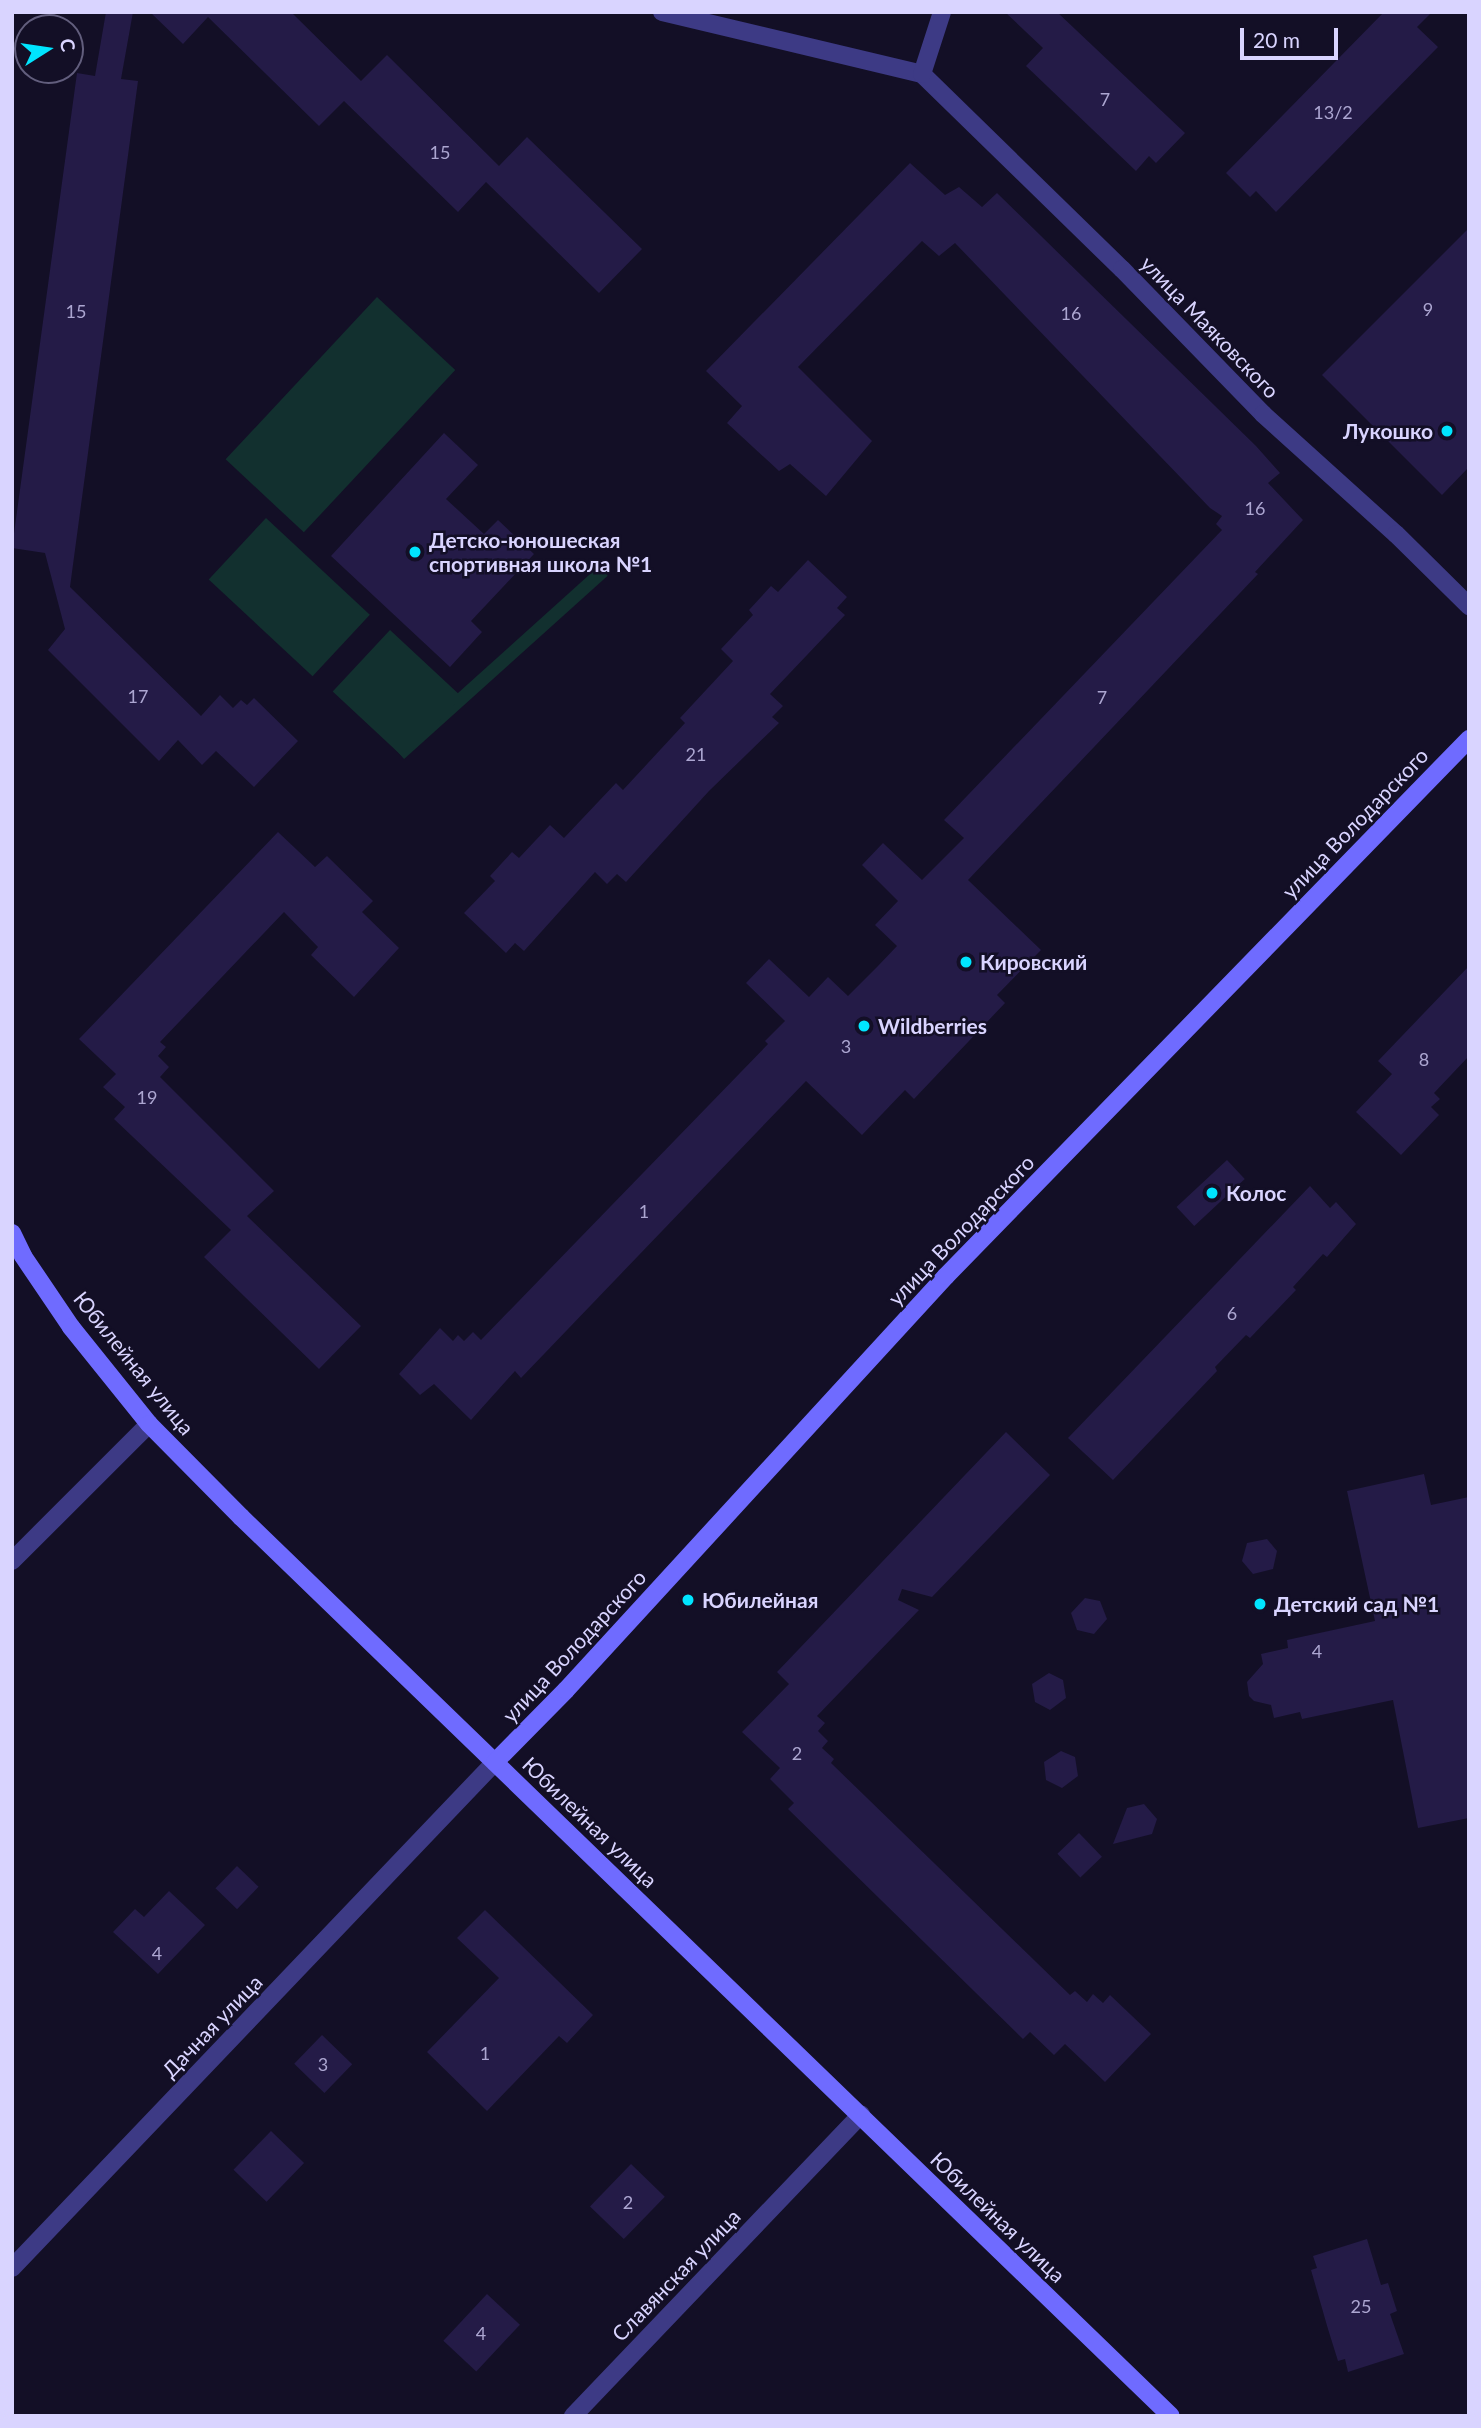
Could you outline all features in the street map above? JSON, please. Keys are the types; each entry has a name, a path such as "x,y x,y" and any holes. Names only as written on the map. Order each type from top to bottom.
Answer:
{"street":[{"path":"662,12 922,74 942,12"},
{"name":"улица Маяковского","path":"922,74 1122,269 1263,414 1396,534 1469,606"},
{"name":"улица Володарского","path":"495,1762 575,1680 946,1276 1469,739"},
{"name":"Юбилейная улица","path":"12,1233 23,1256 71,1327 149,1424 1171,2416"},
{"path":"12,1560 149,1424"},
{"name":"Дачная улица","path":"12,2268 495,1762"},
{"name":"Славянская улица","path":"573,2416 860,2115"}],"green space":[{"path":"377,297 455,370 304,532 226,459"},
{"path":"266,518 370,615 313,676 209,579"},
{"path":"599,566 608,576 404,759 395,749"},
{"path":"390,630 462,697 404,758 333,691"}],"building":[{"path":"106,12 133,12 121,79 138,81 70,587 201,716 220,695 233,708 241,700 247,705 254,698 298,741 254,787 216,751 202,765 178,740 159,761 48,650 65,629 45,553 12,548 75,84 84,84 84,74 95,76"},
{"path":"150,12 291,12 361,81 387,55 499,166 527,137 642,249 599,293 486,182 458,212 344,101 319,126 208,17 183,44"},
{"path":"1005,12 1057,12 1185,133 1156,163 1149,156 1136,171 1026,66 1043,48"},
{"path":"1384,12 1432,12 1417,27 1438,47 1276,212 1256,191 1250,197 1226,173"},
{"path":"910,163 945,195 959,187 982,207 997,193 1256,446 1280,473 1268,483 1303,520 1255,572 1258,574 968,880 1041,950 997,995 1005,1003 914,1099 905,1090 862,1135 806,1081 521,1378 515,1371 471,1420 434,1384 420,1395 399,1374 440,1328 453,1341 458,1335 464,1341 473,1332 481,1340 768,1044 765,1041 785,1021 746,983 769,959 809,997 828,977 848,996 877,967 897,946 875,925 898,901 862,865 883,843 922,880 964,838 944,820 1222,530 1216,524 1222,516 1210,508 955,243 939,256 922,241 798,367 872,441 826,496 790,464 779,471 727,423 742,406 706,371"},
{"path":"1469,228 1469,467 1442,495 1322,375"},
{"name":"Детско-юношеская спортивная школа №1","path":"444,433 478,465 446,499 484,534 498,520 534,554 471,621 482,632 450,667 331,556"},
{"path":"808,560 847,597 837,608 845,615 770,694 783,706 772,717 779,723 709,791 626,882 617,874 607,884 595,872 524,951 515,943 506,953 464,913 495,881 490,876 512,852 519,858 550,825 564,838 616,783 623,790 685,723 680,718 733,661 721,649 753,615 749,610 771,586 778,592"},
{"path":"278,832 315,867 327,856 373,901 362,912 399,948 354,997 311,955 318,947 284,912 160,1042 166,1047 158,1056 169,1067 160,1077 274,1191 247,1216 361,1326 319,1369 204,1257 231,1230 114,1119 125,1107 103,1087 116,1074 79,1039"},
{"path":"1469,966 1469,1056 1434,1093 1440,1099 1431,1107 1439,1115 1401,1155 1356,1112 1392,1074 1378,1061"},
{"name":"Колос","path":"1227,1160 1245,1179 1194,1226 1177,1207"},
{"path":"1310,1186 1330,1208 1336,1202 1356,1224 1327,1257 1323,1254 1293,1287 1296,1290 1250,1338 1246,1335 1215,1367 1217,1371 1113,1480 1068,1438"},
{"path":"1006,1432 1050,1475 932,1597 902,1589 898,1600 919,1610 817,1716 825,1723 818,1731 828,1741 822,1748 834,1759 831,1763 1070,1995 1075,1991 1087,2002 1093,1994 1103,2003 1110,1995 1151,2034 1105,2082 1065,2044 1054,2055 1030,2032 1023,2039 788,1809 794,1803 770,1779 780,1768 742,1732 789,1684 777,1672"},
{"path":"1424,1474 1431,1505 1469,1497 1469,1818 1418,1828 1393,1700 1302,1719 1300,1712 1274,1718 1271,1705 1254,1701 1249,1696 1247,1682 1263,1664 1261,1654 1288,1648 1287,1640 1375,1621 1347,1491"},
{"path":"1267,1539 1277,1551 1273,1569 1253,1574 1242,1561 1247,1543"},
{"path":"1085,1598 1100,1601 1107,1619 1094,1634 1077,1630 1071,1613"},
{"path":"1049,1673 1063,1680 1066,1698 1050,1710 1035,1702 1032,1684"},
{"path":"1061,1751 1075,1757 1078,1776 1062,1788 1046,1780 1044,1762"},
{"path":"1144,1804 1157,1819 1152,1834 1113,1844 1127,1808"},
{"path":"1079,1833 1102,1857 1080,1878 1057,1854"},
{"path":"237,1866 259,1887 237,1909 215,1888"},
{"path":"169,1891 205,1925 158,1974 113,1932 135,1909 144,1917"},
{"path":"485,1910 593,2015 567,2043 559,2036 487,2111 427,2052 499,1978 457,1938"},
{"path":"322,2035 352,2064 324,2093 294,2064"},
{"path":"271,2131 304,2163 267,2202 233,2170"},
{"path":"631,2164 665,2197 624,2239 590,2206"},
{"path":"1367,2239 1381,2285 1388,2283 1397,2311 1390,2314 1404,2354 1348,2372 1345,2359 1338,2361 1311,2270 1317,2268 1313,2256"},
{"path":"487,2294 520,2325 476,2371 443,2341"}],"place":[{"name":"Лукошко","path":"1447,431"},
{"name":"Детско-юношеская спортивная школа №1","path":"415,552"},
{"name":"Кировский","path":"966,962"},
{"name":"Wildberries","path":"864,1026"},
{"name":"Колос","path":"1212,1193"},
{"name":"Юбилейная","path":"688,1600"},
{"name":"Детский сад №1","path":"1260,1604"}]}
